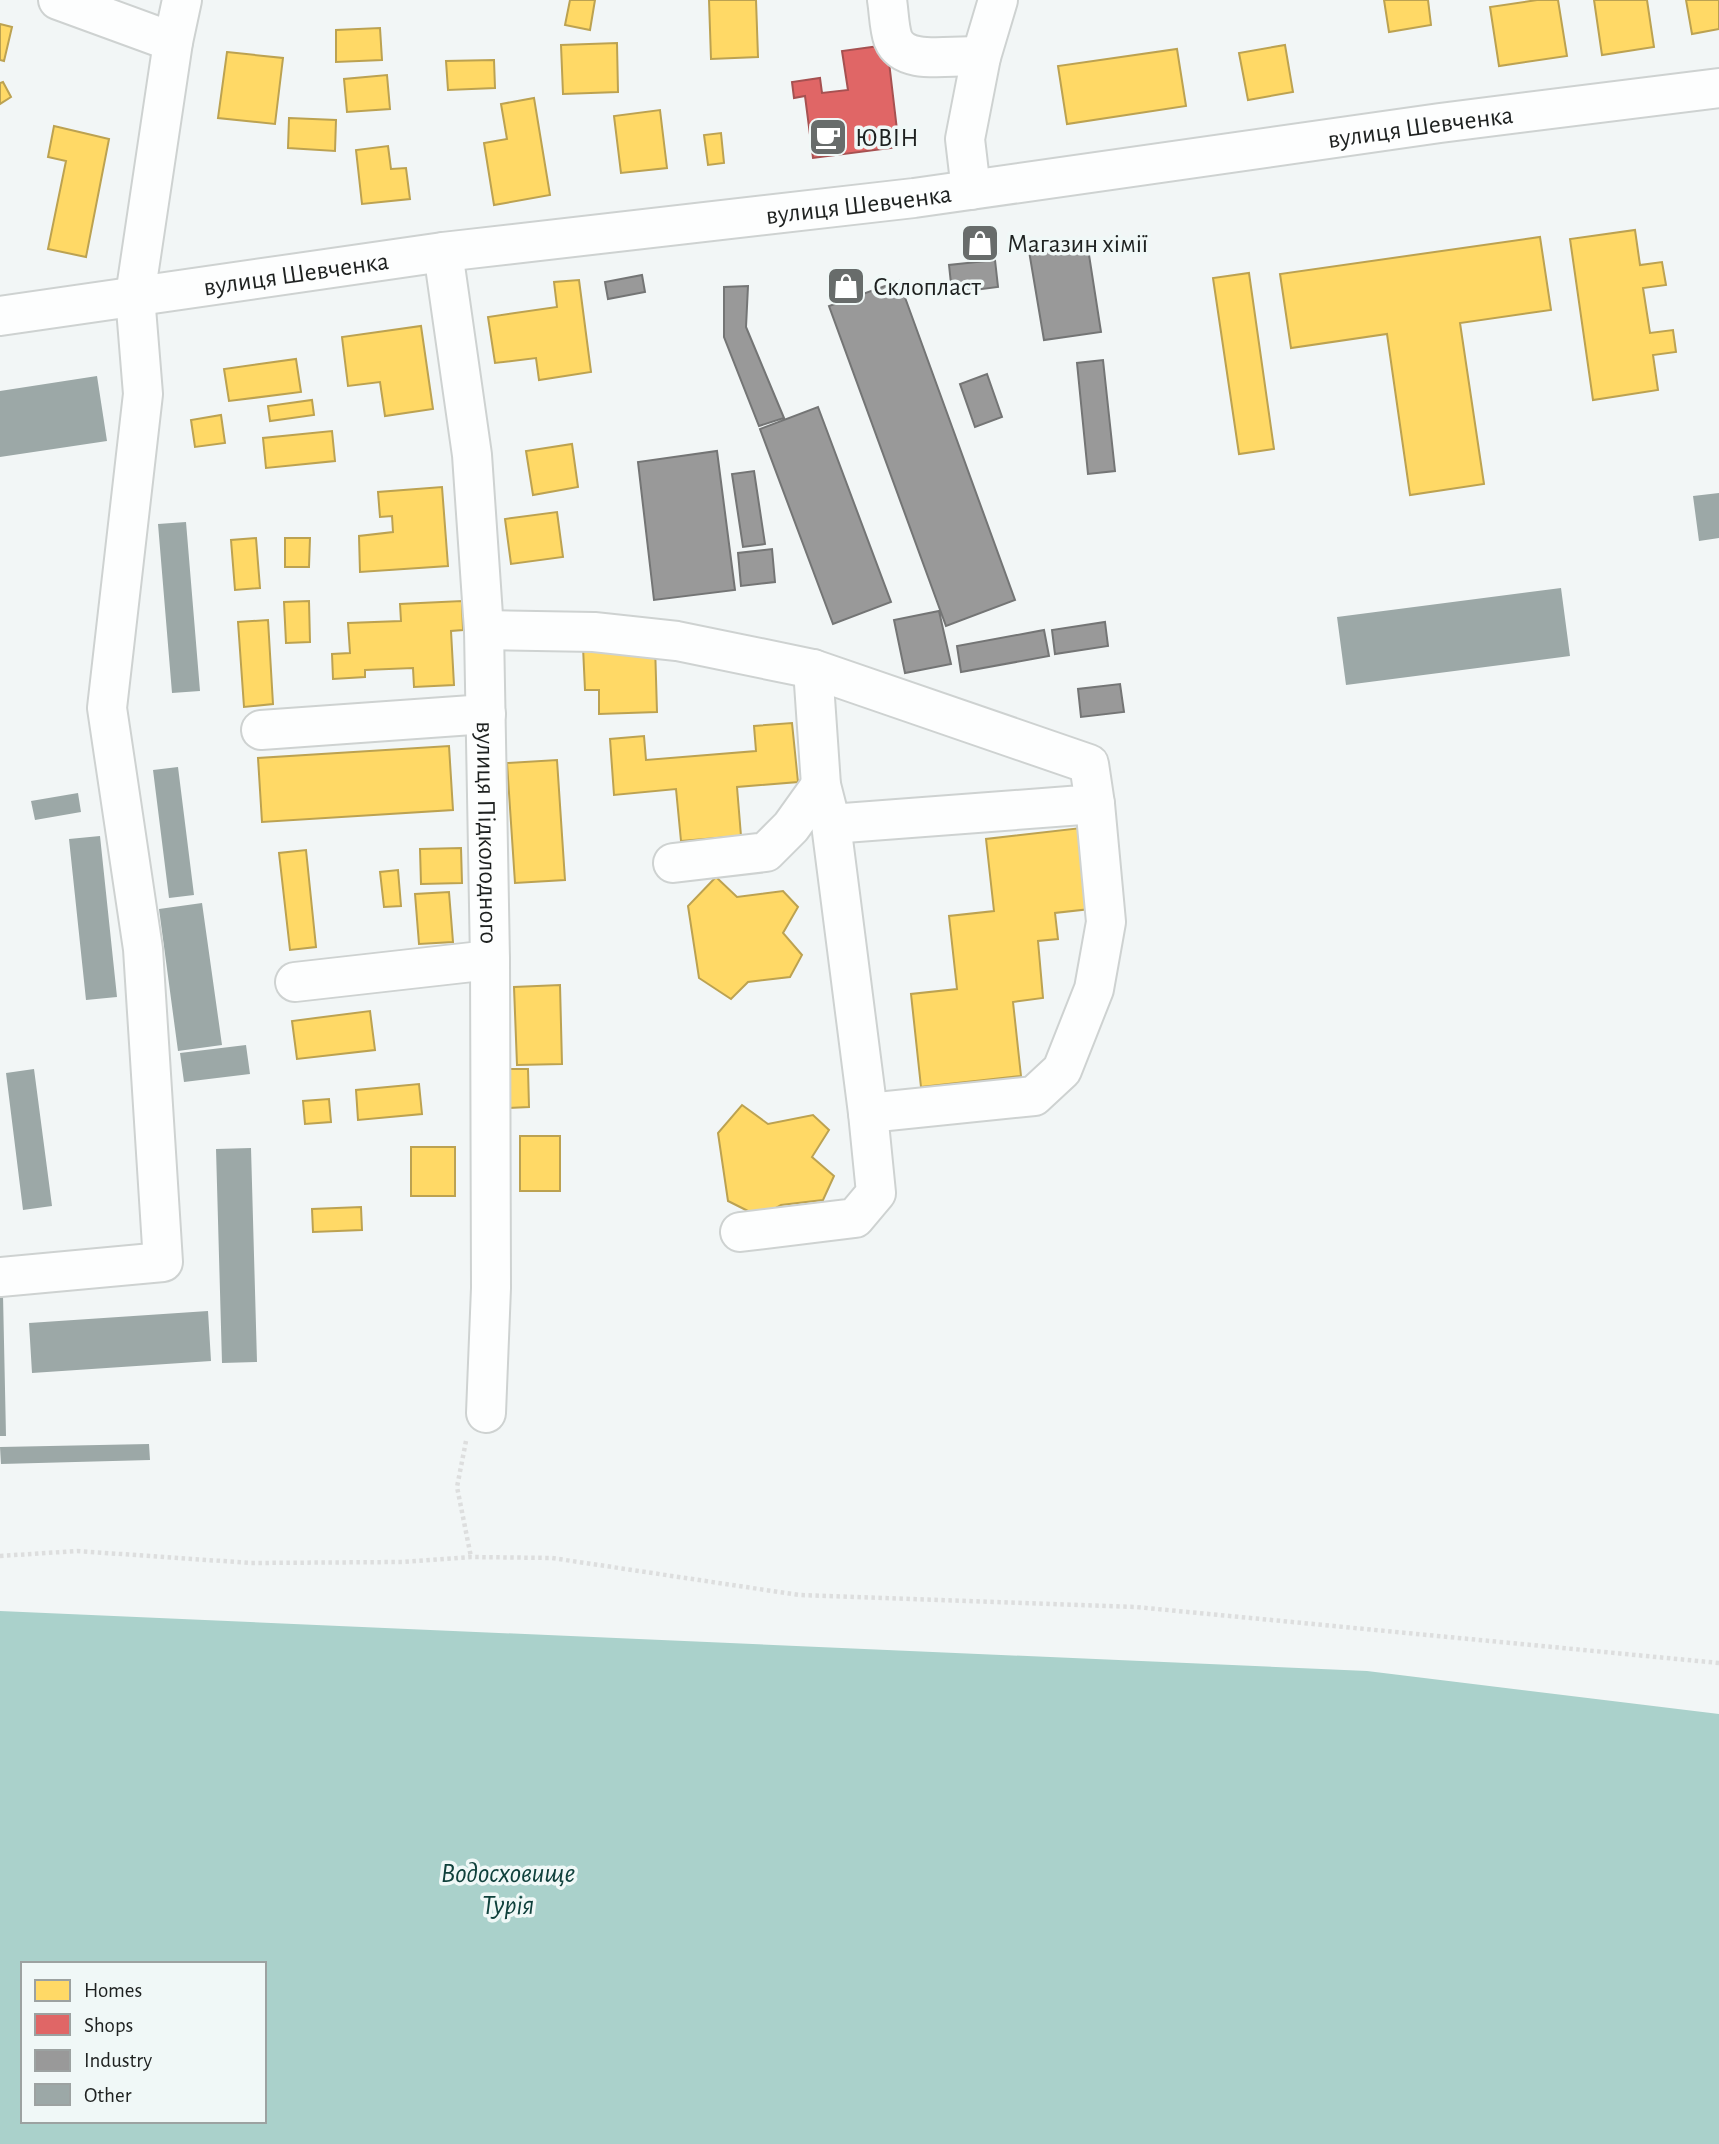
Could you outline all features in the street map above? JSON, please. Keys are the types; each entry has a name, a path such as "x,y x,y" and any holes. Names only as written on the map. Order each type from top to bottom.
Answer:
{"street":[{"path":"58,0 173,42"},
{"path":"0,1277 163,1262 143,948 107,708 143,394 135,296 173,42 182,0"},
{"path":"887,0 893,39 902,51 915,57 965,54 981,57"},
{"path":"971,190 965,139 981,57 998,0"},
{"name":"вулиця Шевченка","path":"0,316 443,252 971,190 1440,123 1719,89"},
{"name":"вулиця Підколодного","path":"443,252 472,454 484,630 490,960 491,1288 486,1413"},
{"path":"484,630 594,632 677,640 813,669 1088,764 1095,804 1106,922 1094,989 1062,1070 1034,1096 868,1113"},
{"path":"740,1232 855,1218 876,1193 831,824 821,785 813,669"},
{"path":"261,730 486,714"},
{"path":"673,863 766,852 791,827 821,785"},
{"path":"831,824 1095,804"},
{"path":"296,982 490,960"}],"path":[{"path":"471,1557 457,1487 466,1441 486,1413"},
{"path":"0,1556 77,1551 251,1563 403,1562 471,1557 552,1558 799,1595 1136,1608 1719,1663"}],"water":[{"name":"Водосховище Турія","path":"0,1611 1367,1671 1719,1714 1719,2144 0,2144"}],"building: Homes":[{"path":"570,0 595,0 590,30 565,25"},
{"path":"709,0 756,0 758,57 711,59"},
{"path":"1384,0 1428,0 1431,25 1389,32"},
{"path":"1537,0 1558,0 1567,56 1499,66 1490,7"},
{"path":"1594,0 1647,0 1654,47 1602,55"},
{"path":"1686,0 1719,0 1719,29 1692,34"},
{"path":"0,24 12,27 4,61 0,60"},
{"path":"380,28 382,60 336,62 336,30"},
{"path":"617,43 618,92 563,94 561,45"},
{"path":"1285,45 1293,92 1248,100 1239,53"},
{"path":"1177,49 1186,106 1067,124 1058,66"},
{"path":"227,52 283,58 275,124 218,118"},
{"path":"494,60 495,88 448,90 446,61"},
{"path":"387,75 390,109 347,112 344,79"},
{"path":"3,82 11,97 0,104 0,83"},
{"path":"534,98 550,195 494,205 484,143 507,139 501,104"},
{"path":"660,110 667,168 621,173 614,116"},
{"path":"289,118 336,120 335,151 288,148"},
{"path":"54,126 109,139 86,257 48,249 66,161 48,157"},
{"path":"721,133 724,163 708,165 704,135"},
{"path":"388,146 391,169 406,168 410,199 362,204 356,150"},
{"path":"1635,230 1640,265 1662,262 1666,285 1643,288 1650,333 1673,330 1676,352 1653,355 1658,390 1593,400 1570,239"},
{"path":"1540,237 1551,310 1460,323 1484,484 1410,495 1387,334 1291,348 1280,274"},
{"path":"1249,273 1274,449 1239,454 1213,278"},
{"path":"579,280 591,372 539,380 536,358 495,363 488,317 557,307 554,282"},
{"path":"421,326 433,409 385,416 380,382 348,386 342,337"},
{"path":"296,359 301,392 229,401 224,369"},
{"path":"312,400 314,415 270,421 268,406"},
{"path":"221,415 225,443 195,447 191,420"},
{"path":"332,431 335,461 266,468 263,438"},
{"path":"572,444 578,487 533,495 526,451"},
{"path":"442,487 448,566 360,572 359,536 393,532 392,516 380,517 378,492"},
{"path":"557,512 563,557 511,564 505,519"},
{"path":"256,538 260,588 235,590 231,540"},
{"path":"285,538 310,538 309,567 285,567"},
{"path":"309,601 310,642 286,643 284,602"},
{"path":"462,601 463,630 451,631 454,685 414,687 413,668 365,670 365,677 333,679 332,654 350,653 348,623 401,621 400,604"},
{"path":"268,620 273,704 244,707 238,622"},
{"path":"655,645 657,712 599,714 599,690 585,690 583,647"},
{"path":"792,723 798,782 737,787 741,836 681,841 676,789 614,795 610,739 644,736 646,760 756,751 754,726"},
{"path":"449,746 453,810 262,822 258,758"},
{"path":"557,760 565,880 515,883 507,763"},
{"path":"1081,828 1090,909 1055,913 1058,939 1038,941 1043,998 1013,1002 1021,1076 921,1087 911,994 957,989 949,916 994,911 986,839"},
{"path":"461,848 462,883 421,884 420,849"},
{"path":"306,850 316,947 290,950 279,853"},
{"path":"398,870 401,906 384,907 380,872"},
{"path":"716,877 737,897 783,891 798,907 783,933 802,955 790,977 748,982 731,999 699,978 688,906"},
{"path":"449,892 453,942 419,944 415,894"},
{"path":"560,985 562,1064 517,1065 514,987"},
{"path":"370,1011 375,1050 297,1059 292,1021"},
{"path":"505,1069 528,1069 529,1107 506,1108"},
{"path":"419,1084 422,1114 358,1120 356,1090"},
{"path":"329,1099 331,1122 305,1124 303,1101"},
{"path":"742,1105 768,1124 813,1115 829,1130 812,1157 834,1176 823,1200 781,1205 760,1217 728,1201 718,1133"},
{"path":"520,1136 560,1136 560,1191 520,1191"},
{"path":"411,1147 455,1147 455,1196 411,1196"},
{"path":"361,1207 362,1230 313,1232 312,1209"}],"building: Shops":[{"path":"887,45 899,147 813,158 805,96 794,98 792,82 820,78 822,93 848,90 842,51"},
{"path":"996,233 998,253 972,257 969,237"}],"building: Industry":[{"path":"1087,242 1101,332 1044,340 1029,251"},
{"path":"995,260 998,287 952,293 949,265"},
{"path":"642,275 645,292 608,299 605,282"},
{"path":"899,281 1015,600 946,626 829,306"},
{"path":"748,286 746,327 784,418 759,426 724,337 724,287"},
{"path":"1103,360 1115,471 1088,474 1077,363"},
{"path":"987,374 1002,417 975,427 960,384"},
{"path":"818,407 891,602 833,624 760,429"},
{"path":"717,451 735,590 654,600 638,462"},
{"path":"754,471 765,544 743,547 732,474"},
{"path":"772,549 775,582 741,586 738,553"},
{"path":"939,611 951,664 905,673 894,620"},
{"path":"1105,622 1108,646 1055,654 1052,630"},
{"path":"1044,630 1049,656 961,672 957,646"},
{"path":"1120,684 1124,712 1081,717 1078,689"}],"building: Other":[{"path":"97,376 107,441 0,457 0,391"},
{"path":"1719,493 1719,538 1699,541 1693,496"},
{"path":"186,522 200,691 172,693 158,524"},
{"path":"1561,588 1570,656 1346,685 1337,617"},
{"path":"178,767 194,895 169,898 153,770"},
{"path":"78,793 81,812 35,820 31,801"},
{"path":"100,836 117,997 86,1000 69,839"},
{"path":"202,903 222,1045 178,1051 159,909"},
{"path":"246,1045 250,1074 184,1082 180,1053"},
{"path":"34,1069 52,1206 23,1210 6,1073"},
{"path":"251,1148 257,1362 222,1363 216,1149"},
{"path":"0,1295 3,1295 6,1436 0,1436"},
{"path":"208,1311 211,1361 32,1373 29,1323"},
{"path":"149,1444 150,1460 1,1464 0,1447"}],"place":[{"name":"ЮВІН","path":"828,137"},
{"name":"Магазин хімії","path":"980,243"},
{"name":"Склопласт","path":"846,286"}]}
